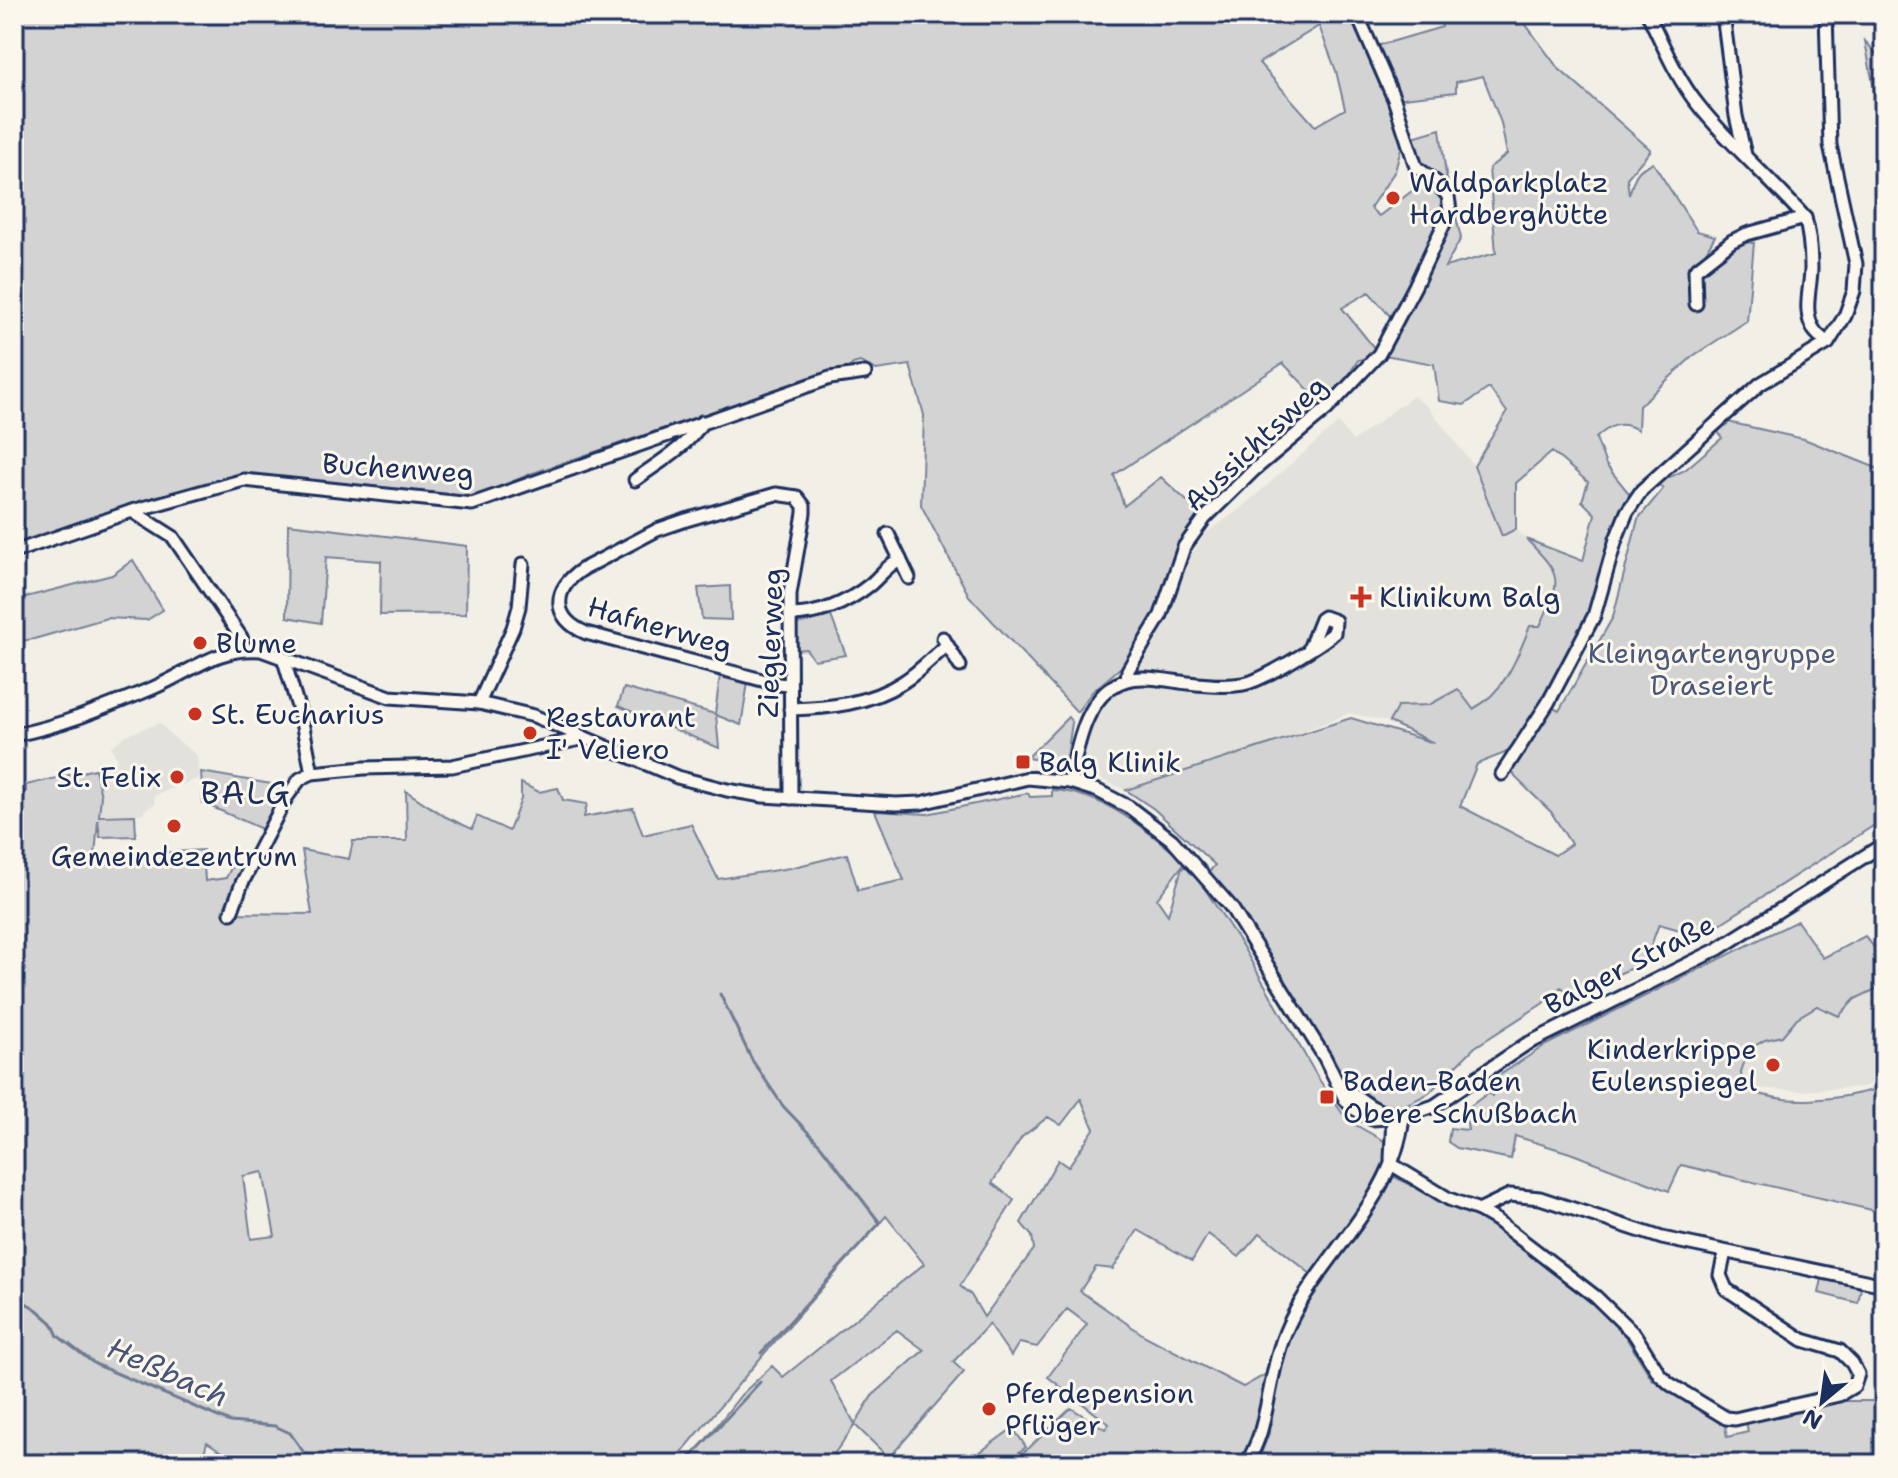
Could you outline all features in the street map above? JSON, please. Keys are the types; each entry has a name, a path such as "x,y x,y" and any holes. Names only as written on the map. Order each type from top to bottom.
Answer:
{"street":[{"name":"Aussichtsweg","path":"1070,782 1083,724 1096,703 1114,686 1127,679 1128,670 1161,615 1184,547 1205,518 1254,470 1327,409 1379,354 1450,211 1448,196 1416,167 1394,99 1357,14"},
{"path":"1648,14 1678,75 1696,103 1805,218 1810,236 1810,319 1814,331 1828,343"},
{"path":"1723,14 1736,116 1745,155"},
{"path":"1502,774 1548,703 1594,616 1616,539 1627,512 1642,490 1760,384 1828,343 1845,316 1854,291 1856,264 1830,145 1826,14"},
{"path":"1696,304 1695,270 1717,252 1747,234 1805,218"},
{"name":"Buchenweg","path":"14,552 132,511 244,480 472,504 830,378 865,373"},
{"path":"635,480 674,451 702,421"},
{"name":"Hafnerweg","path":"789,685 586,633 567,623 560,606 562,589 573,575 657,530 776,494 794,496"},
{"name":"Zieglerweg","path":"791,798 790,594 804,513 801,501 794,496"},
{"path":"132,511 173,537 241,637 245,649"},
{"path":"888,534 909,578"},
{"path":"790,615 823,611 839,604 871,584 900,559"},
{"path":"479,703 513,628 519,607 523,564"},
{"path":"790,709 832,708 861,701 903,683 944,642 960,666"},
{"path":"14,735 51,727 154,688 210,657 245,649 261,650 390,697 479,703 534,716 700,785 763,796 921,803 1022,779 1040,778 1070,782 1098,791 1129,807 1172,840 1231,907 1303,1022 1345,1099 1365,1116 1381,1120 1398,1117 1391,1164 1377,1197 1306,1294 1281,1341 1260,1434 1247,1464"},
{"path":"1127,679 1215,686 1246,684 1309,649"},
{"path":"283,657 301,717 312,773"},
{"path":"231,913 242,883 286,798 300,779 312,773 452,766 586,738"},
{"name":"Balger Straße","path":"1398,1117 1434,1106 1525,1045 1718,949 1884,844"},
{"path":"1391,1164 1449,1199 1479,1210 1596,1297 1635,1335 1660,1375 1704,1407 1735,1419 1839,1395 1854,1386 1858,1374 1840,1351 1803,1340 1726,1289 1720,1275 1721,1251"},
{"path":"1479,1210 1510,1195 1540,1198 1662,1238 1884,1285"}],"shaded area":[{"name":"Klinikum Balg","path":"1413,396 1429,408 1474,466 1502,536 1516,529 1552,565 1556,592 1540,626 1530,627 1512,669 1497,689 1473,709 1457,689 1429,705 1398,706 1389,722 1349,713 1260,749 1126,790 1090,774 1084,764 1086,738 1099,708 1128,670 1172,582 1206,533 1240,509 1338,423 1353,441"},
{"path":"160,723 197,755 199,778 154,796 155,804 144,810 144,814 99,814 101,796 95,769 118,761 111,747 126,735"},
{"path":"1884,985 1884,1080 1862,1087 1801,1091 1742,1087 1741,1072 1747,1050 1765,1040 1782,1036 1797,1018 1818,1006 1839,1015 1855,999"}],"green space":[{"name":"Kleingartengruppe Draseiert","path":"14,14 1313,14 1319,25 1342,14 1352,14 1384,69 1377,46 1442,27 1439,14 1518,14 1558,68 1651,150 1627,178 1629,195 1639,172 1653,163 1697,231 1715,236 1697,267 1732,241 1754,243 1747,321 1693,356 1639,406 1638,430 1616,425 1596,438 1606,465 1632,497 1594,616 1528,729 1505,753 1477,764 1460,806 1555,855 1571,844 1551,812 1515,777 1512,770 1549,706 1559,711 1613,617 1638,519 1663,489 1657,483 1685,470 1722,438 1716,429 1728,422 1804,439 1884,471 1884,819 1701,936 1659,924 1645,962 1572,995 1561,987 1542,1004 1475,1047 1428,1094 1405,1105 1381,1104 1353,1085 1318,1041 1208,873 1215,865 1154,809 1126,790 1351,718 1434,743 1389,722 1398,706 1429,705 1458,689 1473,709 1502,684 1530,626 1540,626 1555,588 1552,570 1526,539 1583,561 1595,514 1582,501 1588,482 1552,452 1516,483 1516,529 1502,536 1474,466 1507,412 1489,388 1464,405 1439,401 1434,364 1379,354 1358,360 1327,409 1283,363 1114,475 1124,506 1161,477 1205,518 1184,547 1161,615 1128,670 1120,668 1092,692 1077,712 969,596 921,505 924,415 910,365 876,370 860,362 853,364 845,372 827,374 753,398 533,473 470,499 248,475 131,507 14,552","holes":["1319,26 1336,71 1345,109 1315,126 1259,63","1483,76 1501,123 1507,154 1489,168 1496,253 1445,267 1461,238 1446,175 1440,129 1406,139 1394,99 1456,92 1456,82","1403,141 1417,144 1412,191 1379,216 1370,208 1395,171","1369,292 1396,323 1379,354 1342,308"]},
{"path":"1865,41 1884,62 1882,133"},
{"path":"288,524 467,546 466,614 380,615 381,561 326,557 321,623 287,617"},
{"path":"133,560 163,610 147,620 107,618 14,642 14,600 112,575"},
{"path":"730,586 731,620 702,619 698,588"},
{"path":"831,616 846,655 814,660 806,649 796,650 797,624"},
{"path":"720,675 748,683 741,725 716,715 719,748 618,706 624,688 715,714"},
{"path":"1068,717 1072,722 1067,758 1061,763 1027,758"},
{"path":"95,769 101,796 99,816 135,815 136,836 100,837 98,820 95,857 203,850 205,881 226,878 234,862 250,866 232,913 312,914 302,850 349,859 353,841 407,841 406,791 444,816 472,829 477,816 509,831 521,799 521,783 539,792 558,788 563,800 587,804 584,817 633,808 643,835 691,824 718,879 790,868 847,854 858,890 904,880 875,811 927,814 1028,793 1030,797 1052,796 1052,790 1089,798 1123,815 1185,862 1157,899 1168,915 1182,868 1189,865 1243,947 1318,1078 1347,1120 1384,1141 1387,1173 1451,1206 1491,1220 1593,1301 1619,1326 1652,1379 1689,1404 1724,1420 1727,1437 1748,1432 1746,1421 1844,1401 1884,1401 1884,1464 1257,1464 1269,1433 1272,1378 1260,1434 1244,1464 1007,1464 1029,1448 1071,1408 1105,1429 1109,1424 1048,1377 1087,1324 1067,1309 1037,1347 1019,1343 1011,1356 989,1324 953,1362 964,1372 889,1458 855,1425 834,1454 855,1464 687,1464 741,1395 772,1366 783,1377 924,1264 886,1216 672,1464 241,1464 207,1442 201,1464 14,1464 14,794 26,792 26,785","holes":["1081,1099 1094,1129 1068,1167 1058,1160 1021,1223 1032,1236 1034,1249 984,1317 971,1295 960,1286 1014,1200 992,1183 1022,1137 1048,1117 1061,1125","263,1172 275,1236 251,1239 243,1176","1138,1230 1192,1261 1208,1234 1239,1257 1260,1233 1317,1279 1281,1341 1273,1370 1243,1387 1145,1336 1080,1291 1096,1267 1113,1269","897,1330 924,1350 872,1396 855,1424 831,1381"]},
{"path":"201,772 289,787 264,830 203,803"},
{"path":"1797,921 1823,958 1865,936 1884,959 1884,985 1855,999 1839,1016 1817,1006 1797,1018 1782,1036 1765,1040 1748,1050 1741,1072 1742,1087 1776,1098 1812,1100 1884,1087 1884,1213 1681,1165 1669,1191 1570,1153 1515,1136 1511,1159 1457,1148 1448,1142 1450,1128 1468,1130 1465,1110 1488,1093 1492,1096 1500,1075 1544,1046"},
{"path":"1822,1279 1861,1288 1858,1303 1819,1293"},
{"path":"1013,1428 1026,1447 1003,1464 983,1464 976,1455"}],"waterway":[{"path":"720,994 752,1060 783,1106 821,1146 880,1223 761,1353"},
{"name":"Heßbach","path":"14,1296 36,1309 52,1323 58,1336 95,1364 230,1422 275,1426 290,1433 312,1464"},
{"path":"684,1464 760,1382"}],"place":[{"name":"Waldparkplatz Hardberghütte","path":"1393,198"},
{"name":"Klinikum Balg","path":"1361,597"},
{"name":"Blume","path":"200,643"},
{"name":"St. Eucharius","path":"195,714"},
{"name":"Restaurant I' Veliero","path":"530,733"},
{"name":"Balg Klinik","path":"1023,762"},
{"name":"St. Felix","path":"177,777"},
{"name":"Gemeindezentrum","path":"174,826"},
{"name":"Kinderkrippe Eulenspiegel","path":"1773,1065"},
{"name":"Baden-Baden Obere Schußbach","path":"1327,1097"},
{"name":"Pferdepension Pflüger","path":"989,1409"}],"district":[{"name":"BALG","path":"246,792"}]}
